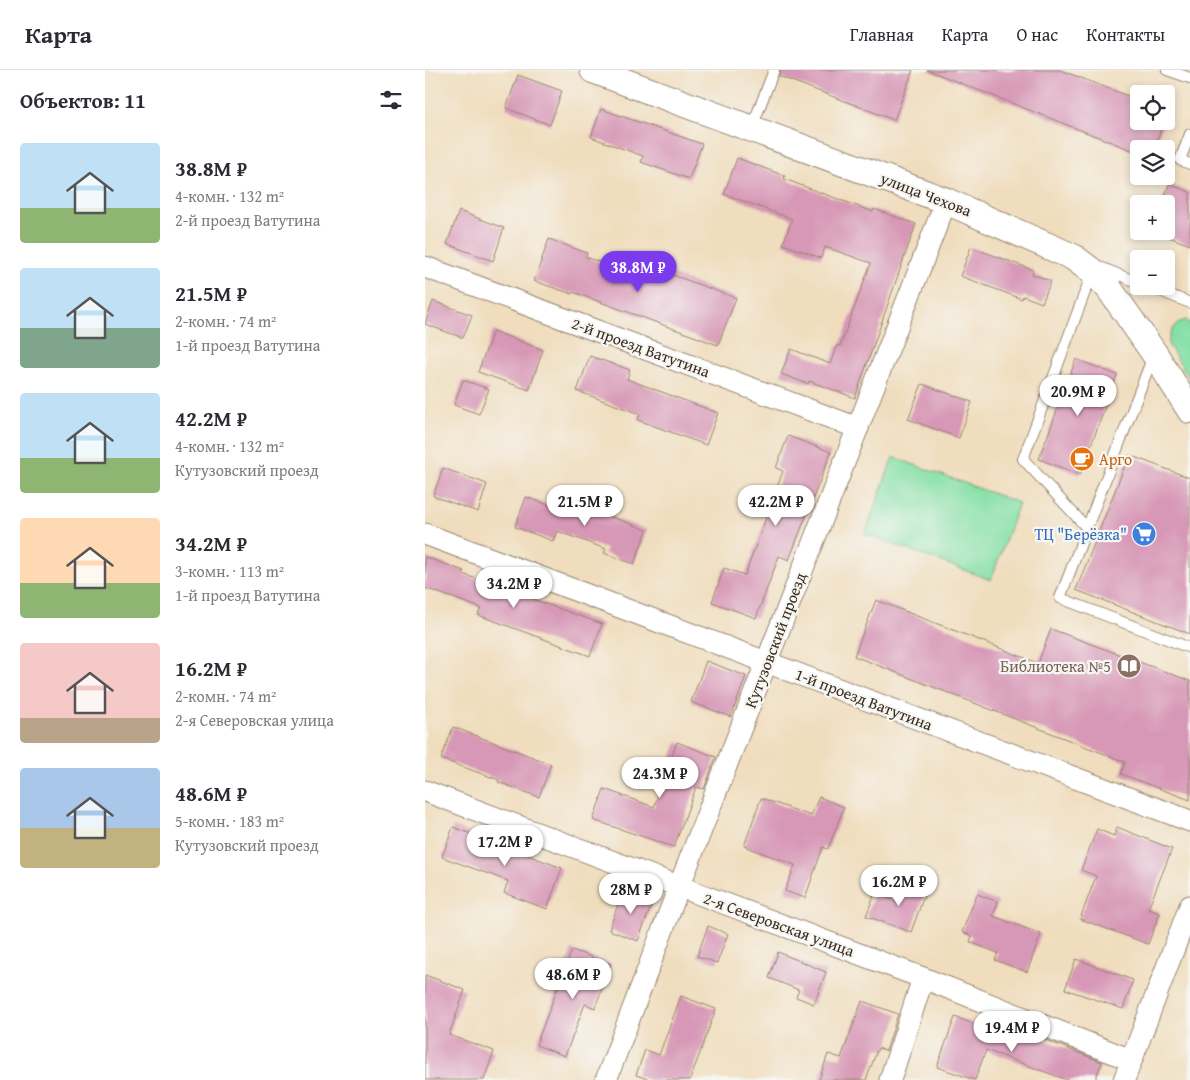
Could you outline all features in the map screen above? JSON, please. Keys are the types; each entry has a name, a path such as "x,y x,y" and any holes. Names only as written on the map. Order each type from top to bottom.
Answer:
{"street":[{"name":"улица Чехова","path":"593,70 947,200 1083,264 1108,288 1154,353 1190,410"},
{"name":"Кутузовский проезд","path":"606,1080 766,662 947,200"},
{"name":"2-й проезд Ватутина","path":"425,267 858,428"},
{"name":"1-й проезд Ватутина","path":"425,534 1190,821"},
{"name":"2-я Северовская улица","path":"425,791 923,978 1131,1060"},
{"path":"1124,1080 1190,906"},
{"path":"890,1080 923,978"}],"lane":[{"path":"751,129 774,70"},
{"path":"1167,70 1190,78"},
{"path":"1190,134 1180,160 1190,164"},
{"path":"1087,528 1023,459 1083,264 1130,279"},
{"path":"1170,295 1190,303"},
{"path":"1154,353 1060,598 1190,648"}],"green space":[{"path":"1185,320 1190,323 1190,379 1168,344 1173,329"},
{"path":"893,457 1019,503 991,580 865,534"}],"building":[{"path":"781,70 913,70 894,120 779,76"},
{"path":"927,70 1060,70 1130,97 1130,130 1161,130 1157,140 1130,140 1130,149"},
{"path":"518,75 562,91 550,125 506,108"},
{"path":"601,109 702,144 689,179 641,162 643,156 591,137"},
{"path":"737,158 785,176 784,179 873,212 874,209 916,224 855,398 809,381 808,384 781,374 791,349 830,364 837,345 840,346 871,263 825,247 821,258 783,244 792,219 724,194"},
{"path":"1169,185 1190,192 1190,245 1175,239 1175,195 1165,195"},
{"path":"459,211 504,228 493,261 447,244"},
{"path":"549,239 587,253 586,257 654,282 659,270 736,298 718,345 573,292 572,294 534,281"},
{"path":"971,247 1033,270 1032,274 1051,281 1042,303 1023,296 1022,299 960,276"},
{"path":"433,301 472,315 463,338 425,324"},
{"path":"493,331 543,350 529,390 478,372"},
{"path":"590,356 630,370 627,379 718,413 706,445 638,420 640,414 577,391"},
{"path":"1076,359 1117,375 1080,475 1039,459"},
{"path":"463,380 489,389 479,414 454,405"},
{"path":"922,384 972,402 959,438 908,419"},
{"path":"788,436 831,452 789,560 779,556 756,618 712,602 724,568 745,575 783,471 776,468"},
{"name":"ТЦ \"Берёзка\"","path":"1129,455 1190,478 1190,634 1076,590"},
{"path":"443,468 487,484 478,512 433,496"},
{"path":"597,495 615,502 609,516 647,530 634,564 604,553 606,549 557,531 553,541 515,527 526,497 588,519"},
{"path":"425,557 464,571 463,574 602,624 590,656 478,615 481,608 425,588"},
{"path":"876,600 1038,663 1051,629 1190,681 1190,800 1121,774 1125,762 854,656"},
{"path":"706,661 746,676 731,717 691,702"},
{"path":"453,727 551,764 539,797 441,759"},
{"path":"677,742 716,757 704,789 696,787 674,847 593,820 604,789 654,807"},
{"path":"819,797 844,807 828,849 823,847 805,898 785,891 795,865 744,846 761,798 811,816"},
{"path":"453,827 562,868 547,909 504,893 508,881 442,857"},
{"path":"1117,827 1172,849 1148,909 1160,913 1148,944 1080,919 1096,876 1081,870 1097,829 1114,836"},
{"path":"906,879 927,888 911,932 866,916 875,893 898,902"},
{"path":"623,890 653,901 638,941 609,930"},
{"path":"977,894 998,902 993,916 1041,934 1027,972 995,960 998,953 970,942 972,936 962,932"},
{"path":"708,926 728,934 717,963 697,956"},
{"path":"572,950 611,964 595,1008 585,1004 565,1056 536,1045"},
{"path":"778,952 826,972 814,1004 796,997 799,990 769,978"},
{"path":"1076,959 1133,980 1123,1009 1065,989"},
{"path":"425,975 465,990 449,1035 494,1051 484,1080 425,1080"},
{"path":"681,996 716,1009 690,1080 650,1080 636,1075 645,1050 659,1055"},
{"path":"862,1001 898,1014 886,1051 878,1048 866,1080 819,1080 828,1054 841,1058"},
{"path":"955,1017 1021,1041 1025,1032 1102,1062 1095,1080 1067,1080 986,1050 975,1080 937,1067"}],"place":[{"name":"Арго","path":"1082,459"},
{"name":"ТЦ \"Берёзка\"","path":"1144,534"},
{"name":"Библиотека №5","path":"1129,666"}]}
